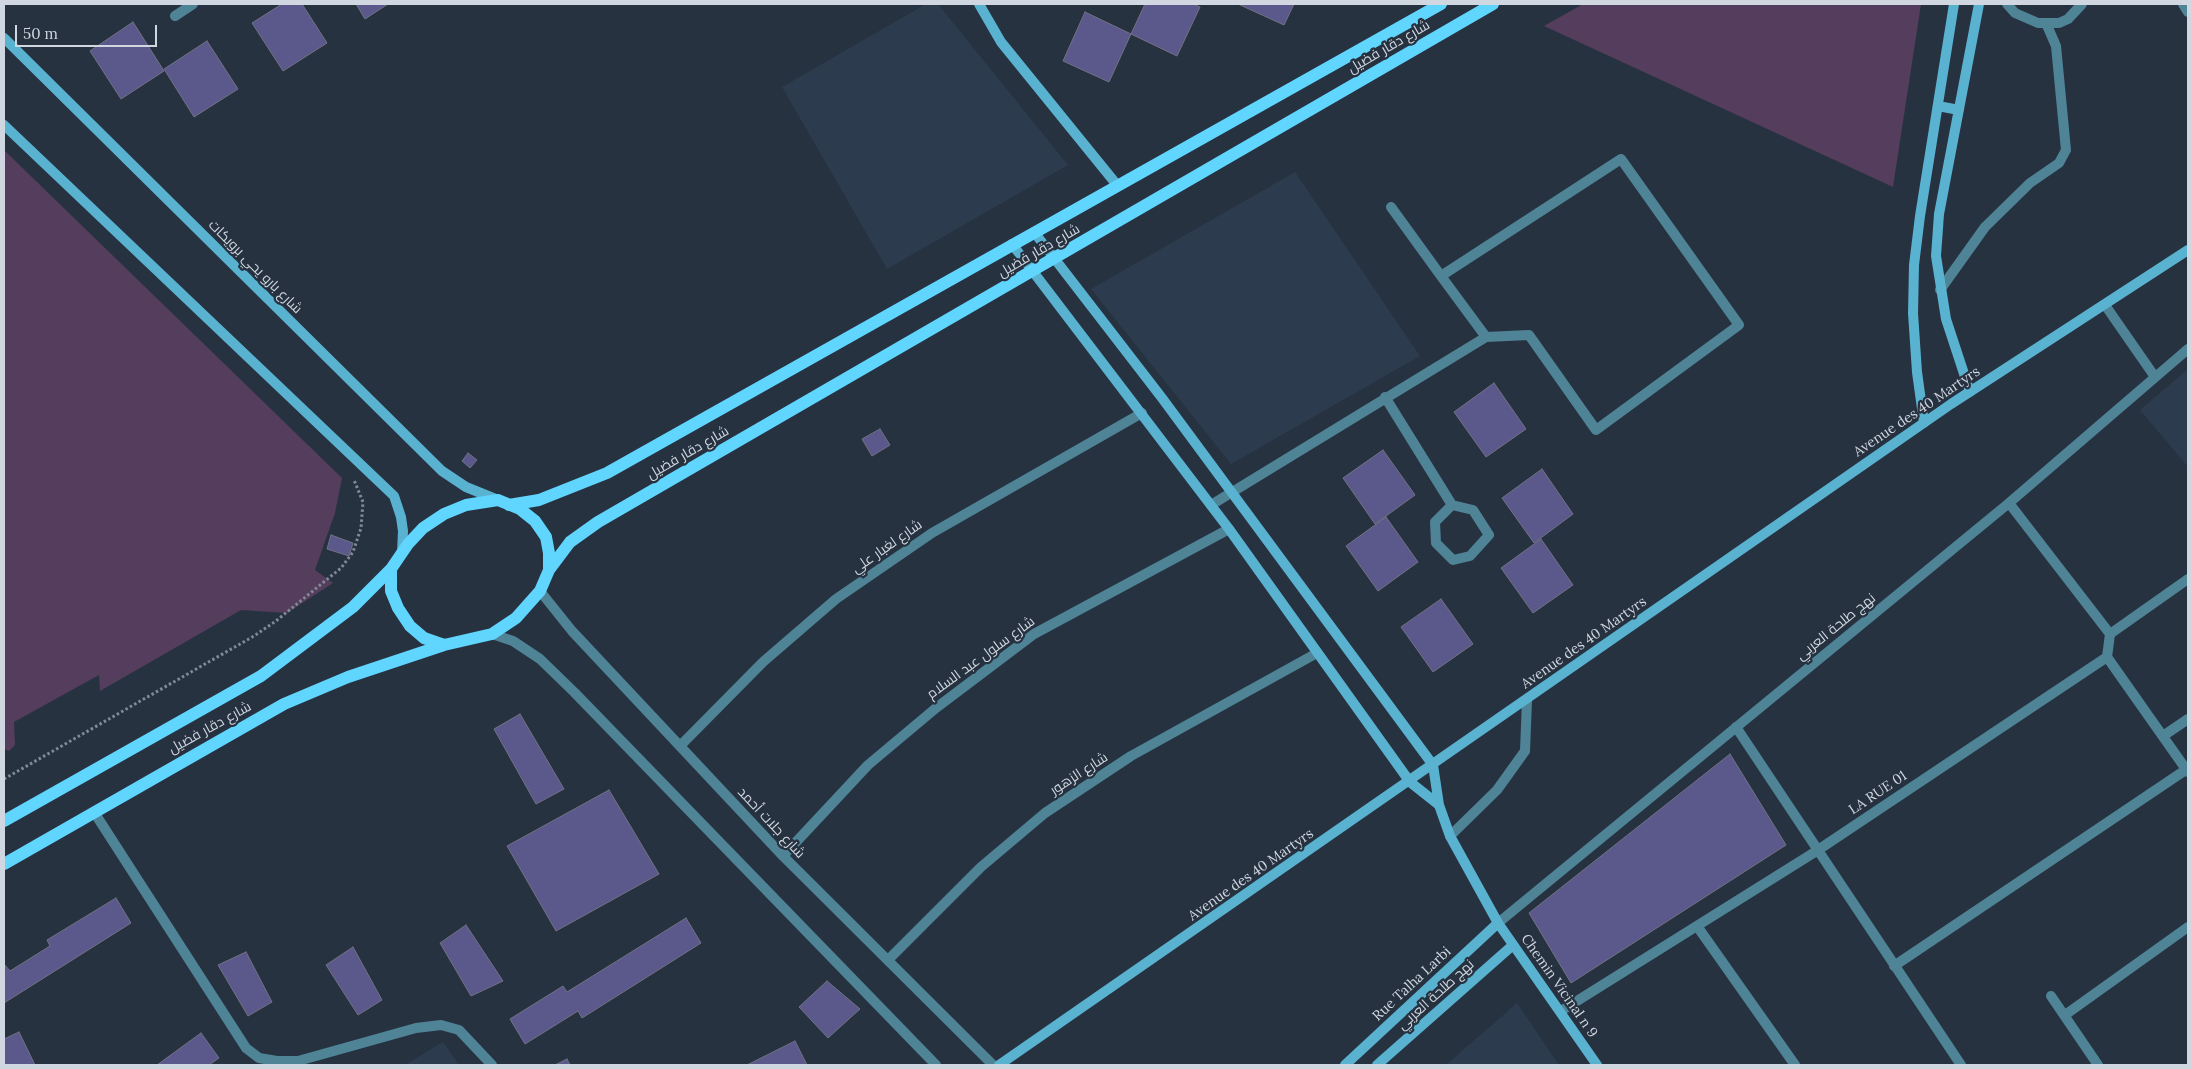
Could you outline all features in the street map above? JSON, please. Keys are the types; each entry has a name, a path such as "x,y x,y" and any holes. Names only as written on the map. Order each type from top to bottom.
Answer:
{"main road":[{"path":"979,4 1001,42 1117,185"},
{"name":"شارع دقار فضيل","path":"503,502 539,500 607,472 1441,4"},
{"name":"شارع دقار فضيل","path":"549,570 570,542 598,522 1033,272 1493,4"},
{"path":"1924,423 1917,372 1913,313 1914,265 1954,4"},
{"path":"1970,392 1946,319 1936,256 1939,214 1979,4"},
{"name":"شارع بارو يحي برويكات","path":"4,38 442,471 466,487 503,502"},
{"path":"1938,106 1959,110"},
{"path":"4,125 394,496 401,516 403,531 402,554"},
{"path":"1034,232 1231,492 1433,765"},
{"path":"1012,244 1211,505 1410,782 1439,805"},
{"name":"Avenue des 40 Martyrs","path":"999,1065 1410,782 1924,423 2188,250"},
{"path":"503,502 520,509 535,521 546,537 549,570 540,590 516,618 492,634 444,645 424,638 410,626 398,608 391,591 391,569 423,528 444,514 466,505 503,502"},
{"name":"شارع دقار فضيل","path":"4,821 261,676 353,608 391,569"},
{"name":"شارع دقار فضيل","path":"4,864 284,704 348,677 444,645"},
{"name":"Chemin Vicinal n 9","path":"1433,765 1439,805 1450,836 1498,923 1597,1065"},
{"name":"Rue Talha Larbi","path":"1345,1065 1498,923"},
{"name":"نهج طلحة العربي","path":"1377,1065 1513,945"}],"street":[{"path":"175,16 193,4"},
{"path":"2007,4 2015,13 2038,23 2059,23 2068,18 2082,4"},
{"path":"2183,4 2188,12"},
{"path":"1940,290 1985,227 2030,183 2058,163 2066,150 2056,46 2046,23"},
{"path":"1211,505 1486,338 1529,335 1596,430 1739,325 1621,159 1441,276"},
{"path":"1391,207 1486,338"},
{"path":"2105,304 2155,377"},
{"name":"نهج طلحة العربي","path":"1498,923 1597,844 1736,727 2009,503 2188,349"},
{"path":"1386,397 1452,505 1473,510 1489,535 1470,556 1453,560 1436,543 1435,522 1452,505"},
{"name":"شارع لغبار علي","path":"680,746 763,662 836,599 932,532 1142,413"},
{"path":"1894,966 2187,770 2107,657 2110,634 2009,503"},
{"name":"شارع سلول عبد السلام","path":"783,856 868,764 936,708 1034,634 1228,529"},
{"path":"2110,634 2188,579"},
{"name":"شارع جلات أحمد","path":"540,590 572,631 783,856 992,1065"},
{"path":"492,634 513,641 540,659 574,692 936,1065"},
{"name":"شارع الزهور","path":"888,960 980,867 1046,812 1131,756 1317,653"},
{"name":"LA RUE 01","path":"1561,1011 1818,850 2107,657"},
{"path":"1450,836 1497,790 1525,751 1527,700"},
{"path":"2163,736 2188,719"},
{"path":"1736,727 1961,1065"},
{"path":"94,812 246,1048 259,1058 278,1061 298,1061 416,1028 441,1025 459,1030 492,1065"},
{"path":"1697,926 1795,1065"},
{"path":"2065,1015 2188,927"},
{"path":"2051,996 2098,1065"}],"path":[{"path":"4,779 254,636 276,621 341,568 353,552 362,528 363,502 354,479 348,473"}],"shaded area":[{"path":"926,4 938,4 1068,165 887,269 782,87"},
{"path":"1583,4 1921,4 1893,187 1544,26"},
{"path":"4,150 342,478 335,513 315,570 333,583 287,613 241,610 100,691 99,675 14,722 15,745 9,751 4,749"},
{"path":"1295,172 1420,356 1231,464 1091,289"},
{"path":"2188,369 2188,467 2140,410"},
{"path":"1517,1003 1559,1065 1446,1065"},
{"path":"443,1042 459,1065 405,1065"}],"building":[{"path":"282,4 302,4 327,43 283,71 252,23"},
{"path":"356,4 388,4 365,19"},
{"path":"1145,4 1193,4 1200,7 1177,56 1131,34"},
{"path":"1238,4 1294,4 1284,25"},
{"path":"1085,12 1131,34 1109,82 1063,61"},
{"path":"133,22 164,71 121,99 90,51"},
{"path":"207,41 238,89 194,117 164,69"},
{"path":"1494,383 1526,429 1486,457 1454,412"},
{"path":"880,429 890,445 872,456 862,439"},
{"path":"1383,450 1415,495 1375,524 1343,478"},
{"path":"468,453 477,460 470,468 462,461"},
{"path":"1542,469 1573,514 1534,543 1502,498"},
{"path":"1386,517 1418,562 1378,591 1346,546"},
{"path":"331,535 353,543 349,556 327,549"},
{"path":"1541,539 1573,585 1533,613 1501,568"},
{"path":"1441,599 1473,644 1433,672 1401,627"},
{"path":"520,714 564,789 536,804 494,729"},
{"path":"1730,754 1786,845 1571,983 1529,913"},
{"path":"609,790 659,874 556,931 507,846"},
{"path":"116,898 131,923 4,1003 4,964 10,971 50,946 47,940"},
{"path":"686,918 701,943 582,1018 578,1011 525,1044 510,1019 563,986 567,992"},
{"path":"466,925 503,981 471,996 440,943"},
{"path":"353,947 382,1000 358,1015 326,965"},
{"path":"246,952 272,1002 248,1016 218,965"},
{"path":"827,981 860,1009 828,1038 799,1007"},
{"path":"19,1032 35,1065 4,1065 4,1039"},
{"path":"201,1033 219,1058 209,1065 157,1065"},
{"path":"795,1041 807,1065 747,1065"},
{"path":"567,1059 570,1065 555,1065"}]}
